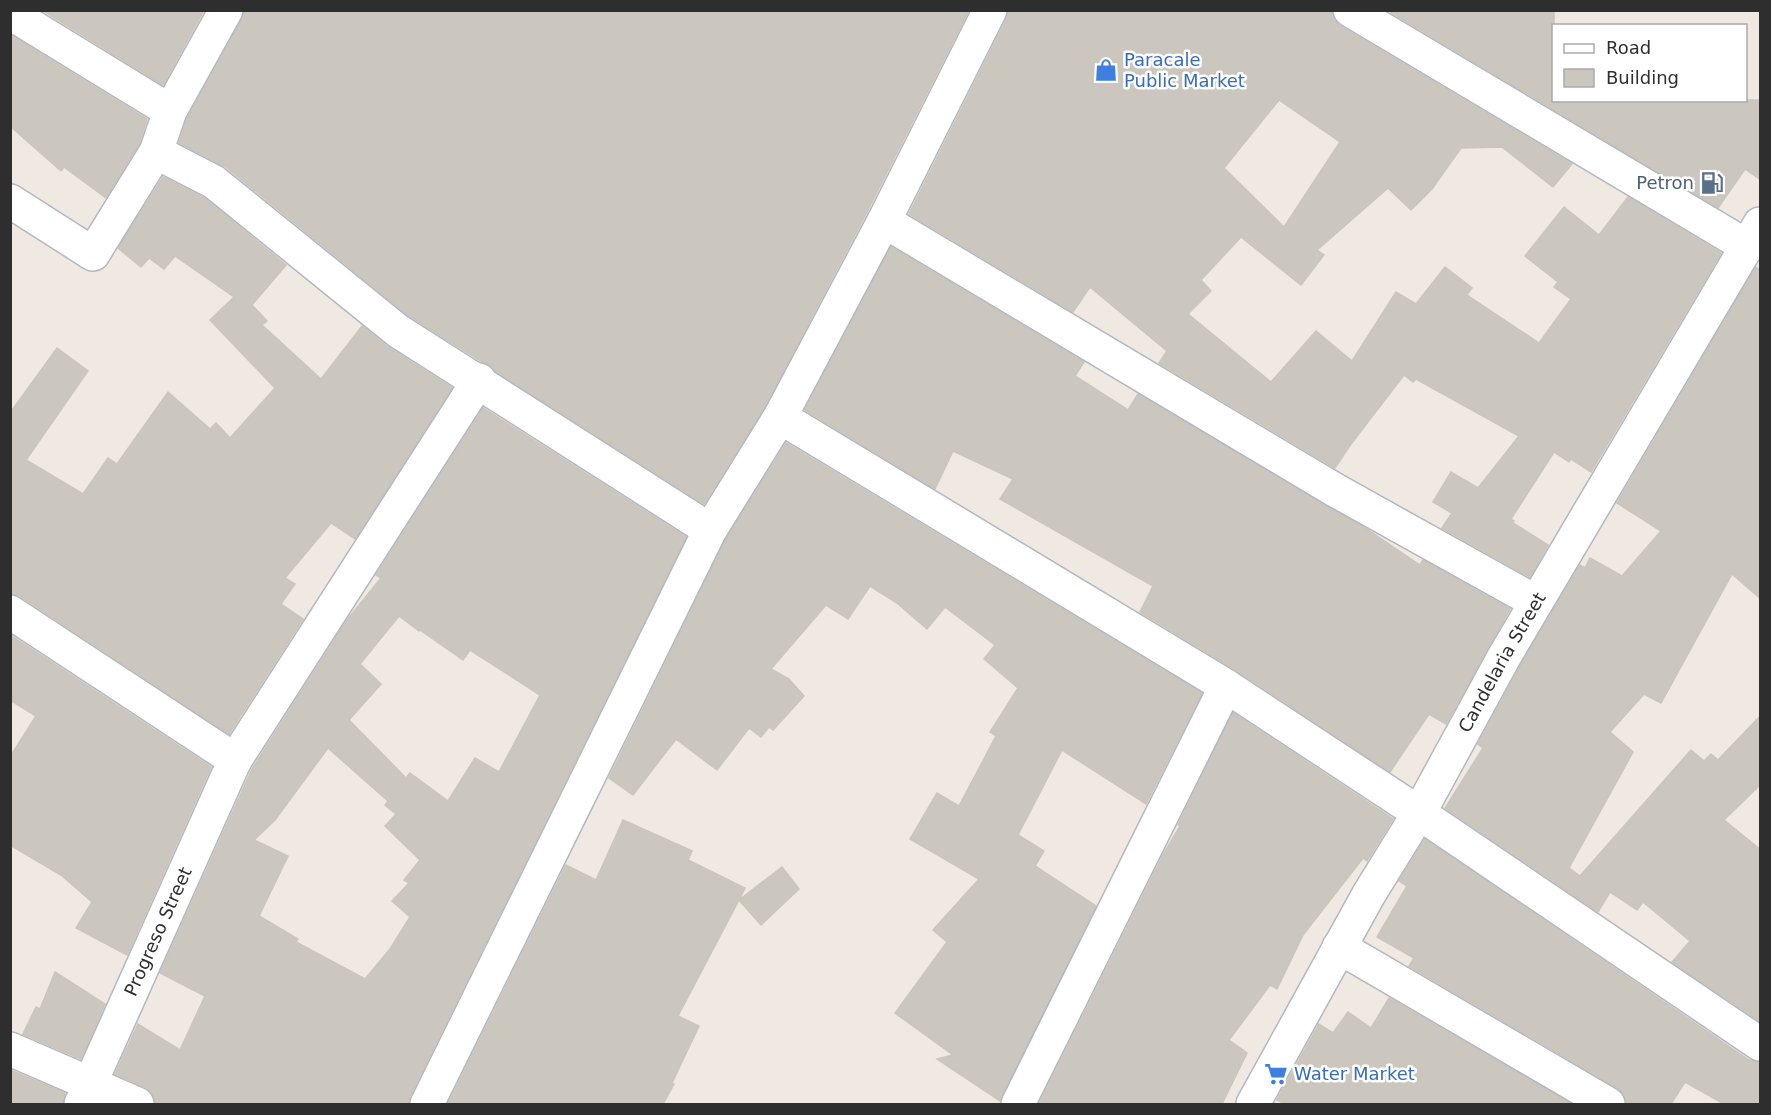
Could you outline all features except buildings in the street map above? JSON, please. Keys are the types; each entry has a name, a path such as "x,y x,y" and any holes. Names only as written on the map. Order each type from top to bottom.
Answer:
{"street":[{"path":"10,201 93,254 156,152 170,111 226,10"},
{"path":"427,1104 710,530 780,417 884,220 990,10"},
{"path":"1350,10 1754,236"},
{"path":"10,13 170,111"},
{"path":"156,152 214,182 398,331 479,380 710,530"},
{"path":"884,220 1335,490 1536,602"},
{"name":"Candelaria Street","path":"1253,1104 1369,894 1419,813 1503,657 1754,236"},
{"name":"Progreso Street","path":"86,1095 235,760 479,380"},
{"path":"780,417 1226,686 1761,1044"},
{"path":"10,612 235,760"},
{"path":"1018,1104 1226,686"},
{"path":"1339,947 1608,1104"},
{"path":"10,1049 86,1095 137,1104"}],"place":[{"name":"Paracale Public Market","path":"1106,70"},
{"name":"Petron","path":"1712,183"},
{"name":"Water Market","path":"1276,1074"}]}
